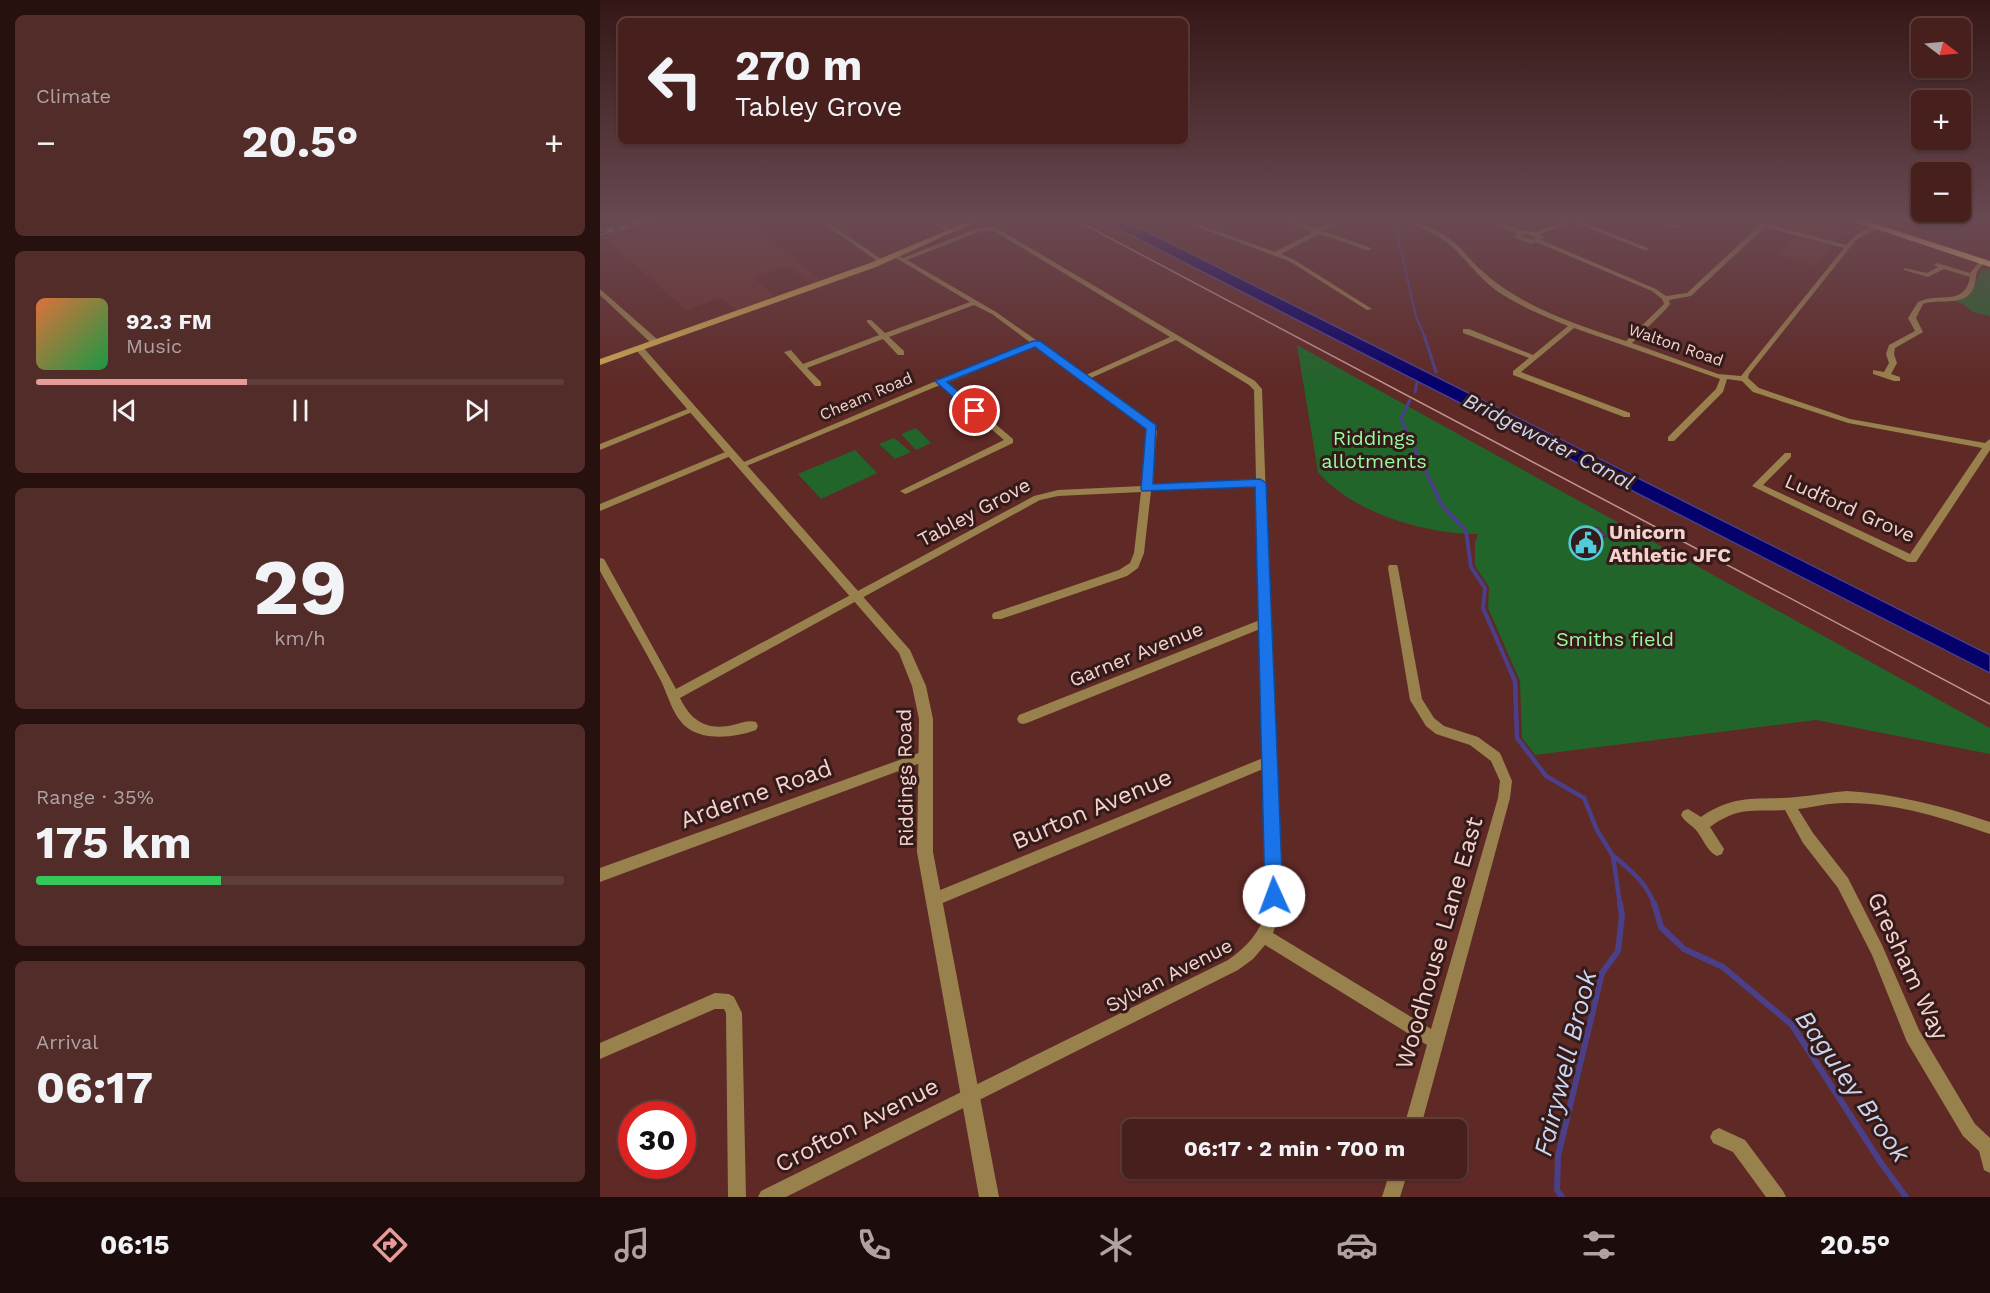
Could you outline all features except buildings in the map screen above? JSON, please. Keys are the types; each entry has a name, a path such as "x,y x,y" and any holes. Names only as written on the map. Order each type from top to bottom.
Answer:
{"main road":[{"path":"600,362 845,274"}],"street":[{"path":"926,274 975,302 1036,343 1152,428 1139,553 1129,569 997,616"},
{"name":"Sylvan Avenue","path":"969,1096 1233,965 1246,956 1264,936 1270,925 1274,903 1258,389 1252,383 1071,274"},
{"path":"1314,274 1369,309"},
{"name":"Walton Road","path":"1481,274 1499,290 1534,309 1724,378 1744,379 1756,390 1848,421 1989,445"},
{"path":"1618,274 1654,290 1665,298 1667,304 1627,344"},
{"path":"1665,298 1689,296 1712,274"},
{"path":"1744,379 1745,374 1826,274"},
{"path":"1886,376 1893,363 1890,354 1892,347 1919,332 1912,318 1920,303 1930,298 1958,297 1966,294 1972,284 1973,276 1966,274"},
{"path":"600,291 655,342"},
{"path":"1933,292 1942,298"},
{"path":"802,367 975,302"},
{"path":"869,321 900,353"},
{"path":"1573,325 1516,372 1627,415"},
{"path":"1466,331 1533,357"},
{"path":"1085,378 1177,337"},
{"name":"Cheam Road","path":"741,465 1036,343"},
{"name":"Riddings Road","path":"639,348 904,650 909,660 922,700 927,755 925,852 989,1197"},
{"path":"788,352 817,384"},
{"path":"1876,372 1897,379"},
{"path":"1671,439 1720,390 1724,378"},
{"path":"904,491 1010,441 940,381"},
{"path":"600,447 693,411"},
{"name":"Ludford Grove","path":"1788,455 1757,486 1912,560 1989,445"},
{"path":"600,508 730,453"},
{"name":"Tabley Grove","path":"673,696 1037,498 1058,493 1260,483"},
{"path":"600,562 666,680 683,716 700,728 726,732 752,726"},
{"name":"Woodhouse Lane East","path":"1393,568 1416,700 1430,722 1440,730 1474,741 1487,749 1502,768 1506,781 1504,798 1414,1119"},
{"name":"Garner Avenue","path":"1023,719 1264,623"},
{"name":"Arderne Road","path":"600,875 927,755"},
{"name":"Burton Avenue","path":"933,900 1269,761"},
{"path":"1701,825 1734,807 1788,804 1825,798 1870,799 1923,809 1990,828"},
{"name":"Gresham Way","path":"1788,804 1808,838 1843,883 1913,1036 1969,1130 1989,1151"},
{"path":"1688,815 1701,825 1717,849"},
{"path":"1264,936 1437,1042"},
{"path":"600,1051 715,1001 729,1002 734,1013 736,1197"},
{"name":"Crofton Avenue","path":"767,1197 969,1096"},
{"path":"1719,1137 1739,1146 1777,1197"},
{"path":"1391,1197 1397,1179"}],"shaded area":[{"path":"646,274 763,274 752,277 775,296 736,310 720,298 686,310"},
{"path":"799,274 813,274 821,280 811,284"}],"green space":[{"path":"1979,274 1990,274 1990,316 1973,312 1963,304 1947,299 1965,298"},
{"name":"Smiths field","path":"1297,345 1990,728 1990,754 1816,720 1535,755 1522,738 1520,681 1488,608 1489,587 1475,566 1475,543 1478,534 1436,530 1391,518 1350,499 1318,472"},
{"path":"916,428 931,443 916,450 901,434"},
{"path":"894,438 911,452 895,459 879,444"},
{"path":"855,450 877,473 821,499 798,474"}],"water":[{"name":"Bridgewater Canal","path":"1207,274 1231,274 1990,655 1990,673"}],"waterway":[{"path":"1406,274 1416,317 1425,337"},
{"path":"1424,335 1436,372"},
{"name":"Fairywell Brook","path":"1415,392 1417,383"},
{"name":"Fairywell Brook","path":"1410,400 1401,419 1432,485"},
{"name":"Fairywell Brook","path":"1432,484 1441,504 1466,531 1471,567 1485,588 1483,608 1511,672"},
{"name":"Fairywell Brook","path":"1510,670 1515,681 1517,738 1546,776 1584,798 1597,830 1613,856 1620,905"},
{"name":"Baguley Brook","path":"1615,857 1643,884 1654,905"},
{"name":"Fairywell Brook","path":"1562,1197 1557,1190 1558,1156 1602,973 1618,951 1622,916 1620,903"},
{"name":"Baguley Brook","path":"1654,903 1661,927 1684,949 1723,967 1792,1025 1881,1163 1906,1197"}],"tram line":[{"path":"1178,274 1990,704"}],"place":[{"name":"Unicorn Athletic JFC","path":"1586,543"}],"route":[{"path":"975,411 940,381 1036,343 1152,428 1146,489 1260,483 1274,896"}],"park label":[{"name":"Riddings allotments","path":"1374,450"}]}
